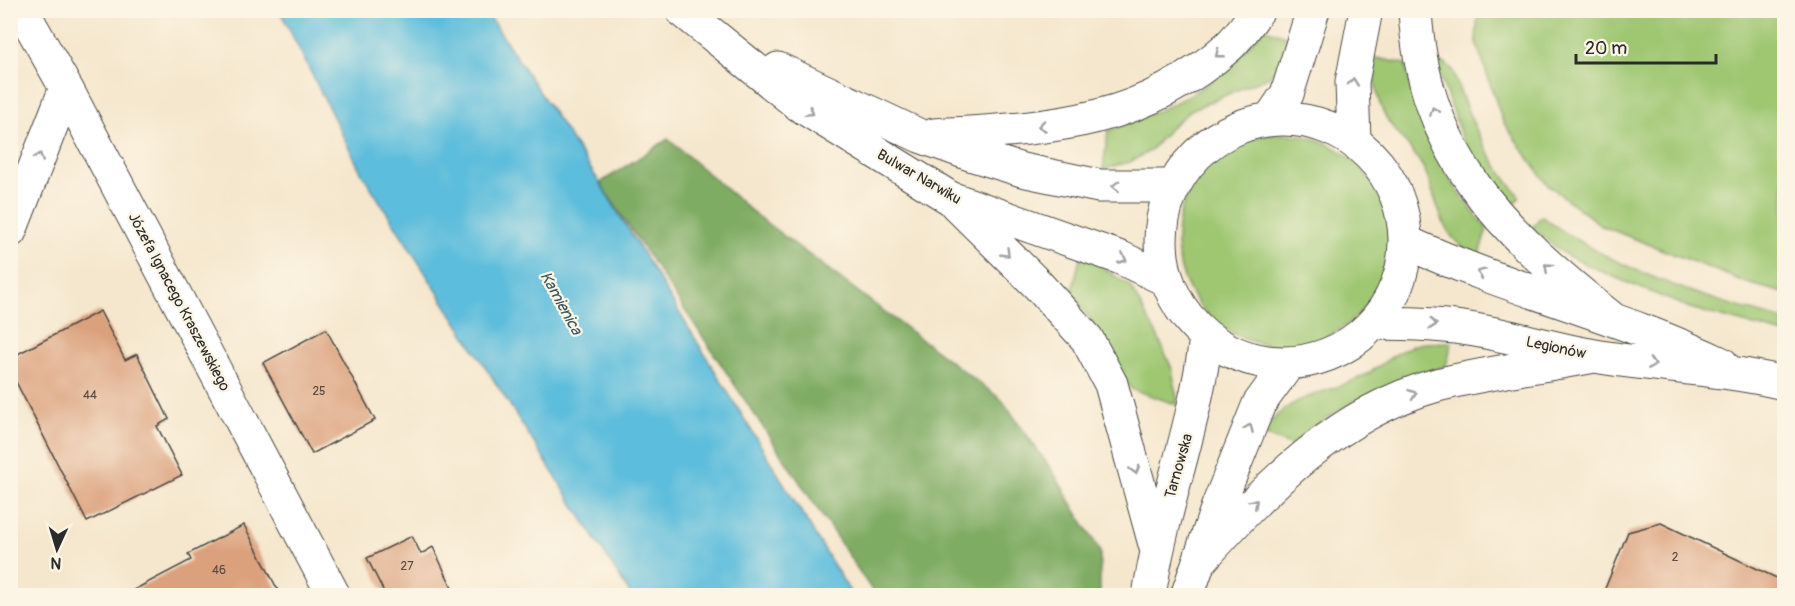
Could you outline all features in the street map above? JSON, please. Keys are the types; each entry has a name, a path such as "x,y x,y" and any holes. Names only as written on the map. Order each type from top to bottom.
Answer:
{"main road":[{"name":"Józefa Ignacego Kraszewskiego","path":"21,10 66,88 334,596"},
{"path":"920,136 1074,122 1123,111 1180,85 1231,45 1258,10"},
{"path":"1270,119 1287,94 1313,10"},
{"path":"1354,140 1352,82 1366,10"},
{"path":"1415,10 1419,58 1432,107 1447,140 1477,192 1526,247 1610,317"},
{"name":"Bulwar Narwiku","path":"690,18 804,83 920,136 981,157 1099,186 1174,186"},
{"name":"Bulwar Narwiku","path":"690,18 798,104 950,198 1121,258 1167,280"},
{"path":"10,231 66,88"},
{"path":"1270,119 1309,122 1328,127 1354,140 1380,164 1397,195 1408,243 1393,295 1374,323 1350,344 1320,358 1289,363 1259,361 1231,352 1206,336 1183,311 1167,280 1160,244 1165,207 1180,174 1206,144 1241,125 1270,119"},
{"path":"950,198 1037,284 1087,339 1114,394 1156,548"},
{"name":"Legionów","path":"1408,243 1488,276 1610,317 1684,346 1739,372"},
{"name":"Legionów","path":"1374,323 1428,323 1474,330 1594,356 1675,368 1739,372 1785,383"},
{"name":"Tarnowska","path":"1149,596 1156,548 1201,383 1206,336"},
{"path":"1200,561 1247,508 1322,441 1360,416 1392,401 1438,385 1594,356"},
{"path":"1187,596 1218,506 1259,404 1289,363"}],"green space":[{"path":"1478,11 1784,11 1784,293 1750,284 1602,226 1547,184 1503,122 1476,42"},
{"path":"1263,28 1288,37 1280,63 1270,76 1191,110 1170,128 1150,151 1130,162 1103,169 1108,131 1172,104 1202,87 1234,62"},
{"path":"1372,57 1405,64 1418,110 1435,152 1458,191 1487,229 1479,255 1466,249 1448,232 1425,171 1383,112 1376,89"},
{"path":"1435,61 1446,64 1452,69 1465,104 1488,152 1520,197 1512,206 1465,147"},
{"path":"1283,134 1304,136 1324,142 1342,152 1358,165 1371,181 1381,199 1387,219 1389,240 1387,261 1381,281 1371,299 1358,315 1342,328 1324,338 1304,344 1283,346 1262,344 1242,338 1224,328 1208,315 1195,299 1185,281 1179,261 1177,240 1179,219 1185,199 1195,181 1208,165 1224,152 1242,142 1262,136"},
{"path":"668,139 756,215 1002,400 1053,472 1100,551 1100,595 875,595 600,183"},
{"path":"1541,216 1597,251 1657,279 1688,291 1784,320 1784,334 1690,308 1566,255 1532,228"},
{"path":"1080,258 1091,260 1130,286 1158,337 1172,369 1178,405 1131,389 1109,348 1072,292"},
{"path":"1452,342 1446,366 1383,389 1345,406 1327,417 1292,446 1261,434 1285,409 1309,396 1351,382 1367,374 1404,349 1423,343"}],"water":[{"name":"Kamienica","path":"280,11 486,11 600,183 852,595 631,595 361,172"}],"building":[{"path":"100,311 125,360 137,354 169,419 157,426 182,475 87,522 10,370 10,358"},
{"path":"326,329 375,420 312,454 263,363"},
{"path":"1661,523 1785,582 1785,596 1602,596 1628,532"},
{"path":"244,525 281,596 122,596 191,560 188,554"},
{"path":"412,536 421,554 433,547 456,596 386,596 367,558"}]}
